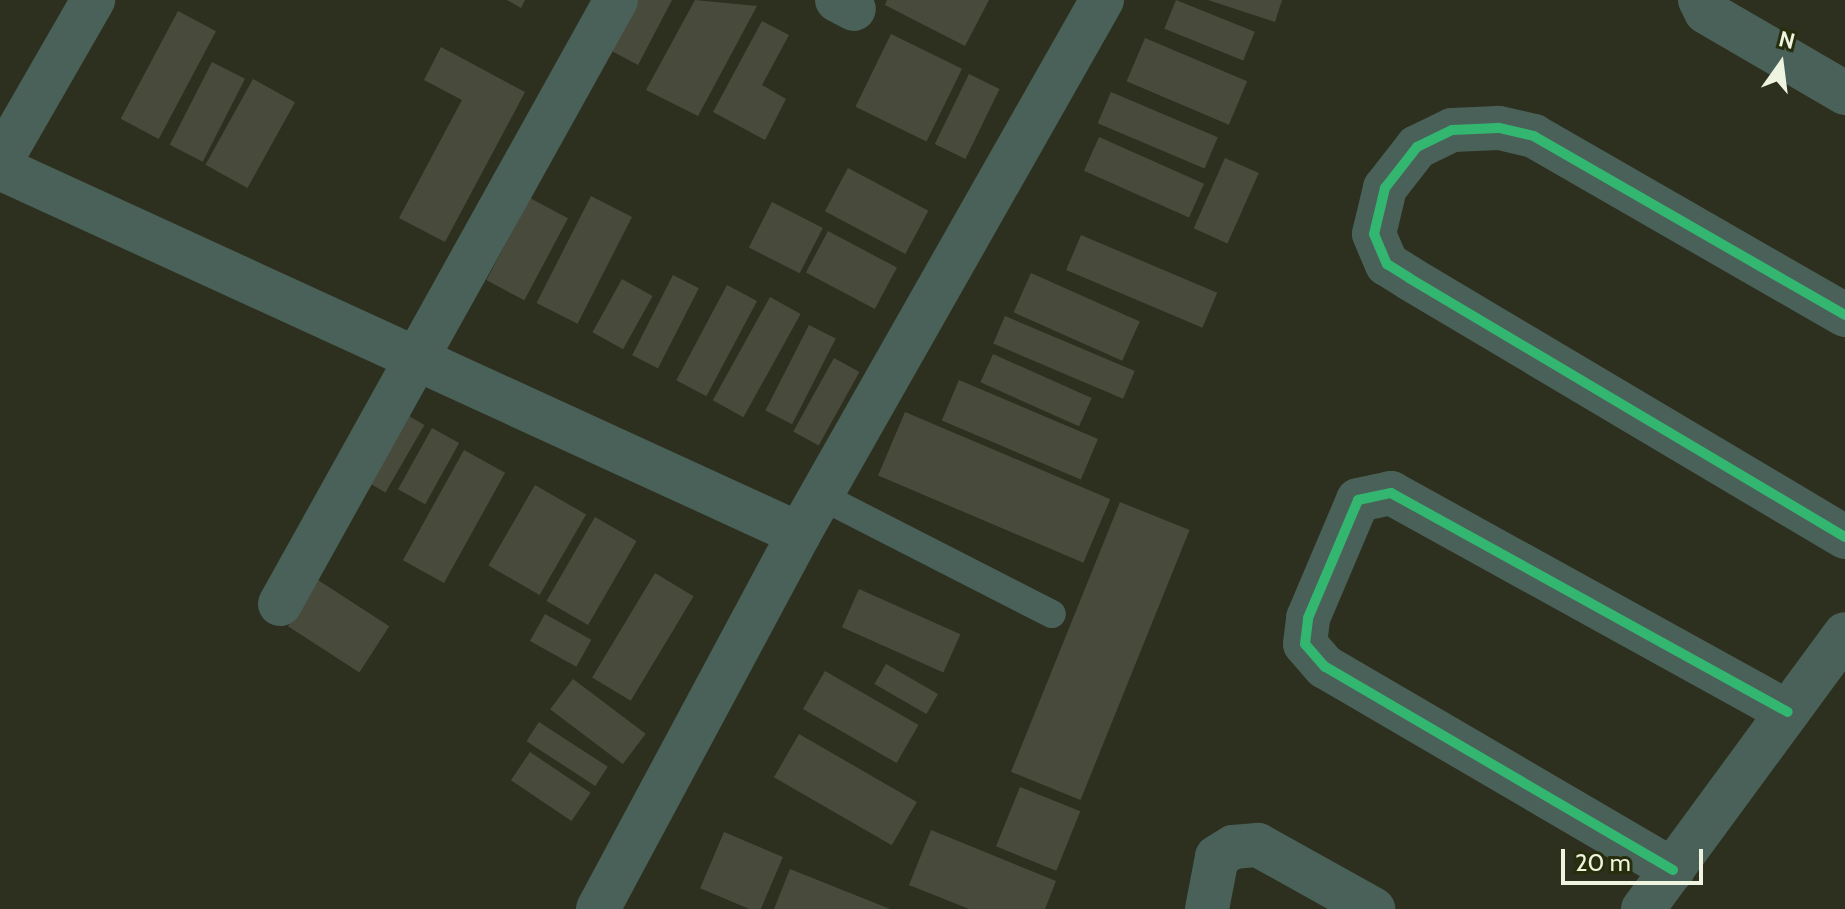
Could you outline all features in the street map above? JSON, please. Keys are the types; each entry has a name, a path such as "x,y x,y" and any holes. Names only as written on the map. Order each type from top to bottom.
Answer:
{"street":[{"path":"0,162 93,0"},
{"path":"280,604 616,0"},
{"path":"598,909 799,534 823,497 1102,0"},
{"path":"1700,0 1706,12 1845,93"},
{"path":"1845,315 1534,136 1498,128 1452,130 1417,147 1385,188 1374,234 1387,264 1845,537"},
{"path":"0,168 799,534"},
{"path":"1788,712 1391,493 1358,500 1308,618 1305,644 1325,667 1655,898 1845,634"},
{"path":"1207,909 1217,857 1233,847 1258,845 1373,909"}],"lane":[{"path":"823,497 1052,614"}],"building":[{"path":"507,0 525,0 521,8"},
{"path":"628,0 672,0 638,65 604,47"},
{"path":"695,0 757,6 698,116 646,90"},
{"path":"887,0 989,0 965,46 885,5"},
{"path":"1176,0 1255,32 1243,61 1164,29"},
{"path":"1208,0 1282,0 1275,22"},
{"path":"178,11 216,31 159,139 121,119"},
{"path":"762,21 789,35 762,85 786,99 765,140 713,112"},
{"path":"891,34 962,69 926,141 855,107"},
{"path":"1145,38 1247,81 1229,125 1127,81"},
{"path":"441,47 525,92 445,242 399,218 462,100 424,80"},
{"path":"212,62 245,79 203,162 170,145"},
{"path":"969,74 1000,89 965,159 935,144"},
{"path":"253,79 295,102 247,188 205,165"},
{"path":"1111,92 1218,137 1204,169 1098,123"},
{"path":"1099,137 1204,184 1189,218 1084,171"},
{"path":"1225,158 1259,173 1227,243 1194,228"},
{"path":"848,168 928,211 905,254 825,211"},
{"path":"591,196 632,217 578,324 537,303"},
{"path":"530,198 568,218 524,300 486,280"},
{"path":"772,202 823,228 800,273 749,247"},
{"path":"828,231 897,268 875,309 806,272"},
{"path":"1081,235 1217,293 1202,328 1066,270"},
{"path":"1031,273 1140,321 1122,361 1014,312"},
{"path":"673,275 699,288 658,368 632,355"},
{"path":"622,279 653,296 623,349 592,332"},
{"path":"727,285 757,301 706,396 676,380"},
{"path":"770,297 801,314 743,417 713,400"},
{"path":"1005,316 1135,371 1123,399 993,344"},
{"path":"809,325 836,339 792,424 765,411"},
{"path":"993,354 1092,398 1079,426 980,382"},
{"path":"834,358 859,372 819,446 793,431"},
{"path":"959,380 1098,439 1081,480 942,421"},
{"path":"395,408 424,425 385,493 356,476"},
{"path":"905,412 1110,499 1083,563 878,476"},
{"path":"432,428 459,443 425,504 398,489"},
{"path":"464,450 505,473 444,583 403,560"},
{"path":"535,485 586,514 540,595 488,566"},
{"path":"1120,502 1190,530 1081,800 1011,772"},
{"path":"595,517 637,541 588,625 546,601"},
{"path":"655,573 694,596 631,701 592,678"},
{"path":"318,580 389,626 359,672 288,626"},
{"path":"859,589 960,634 943,673 842,627"},
{"path":"545,614 591,640 576,667 530,641"},
{"path":"886,664 938,694 926,714 874,684"},
{"path":"825,671 919,725 897,763 803,709"},
{"path":"573,679 646,734 623,764 550,709"},
{"path":"539,722 608,767 595,786 526,741"},
{"path":"799,734 917,802 892,845 774,777"},
{"path":"530,752 591,793 572,821 511,780"},
{"path":"1020,787 1080,811 1056,871 996,846"},
{"path":"931,830 1056,881 1045,909 969,909 909,885"},
{"path":"724,832 783,857 761,909 749,909 700,888"},
{"path":"790,869 890,909 774,909"}],"cycle path":[{"path":"1845,315 1534,136 1498,128 1452,130 1417,147 1385,188 1374,234 1387,264 1845,537"},
{"path":"1673,870 1325,667 1305,644 1308,618 1358,500 1391,493 1788,712"}]}
